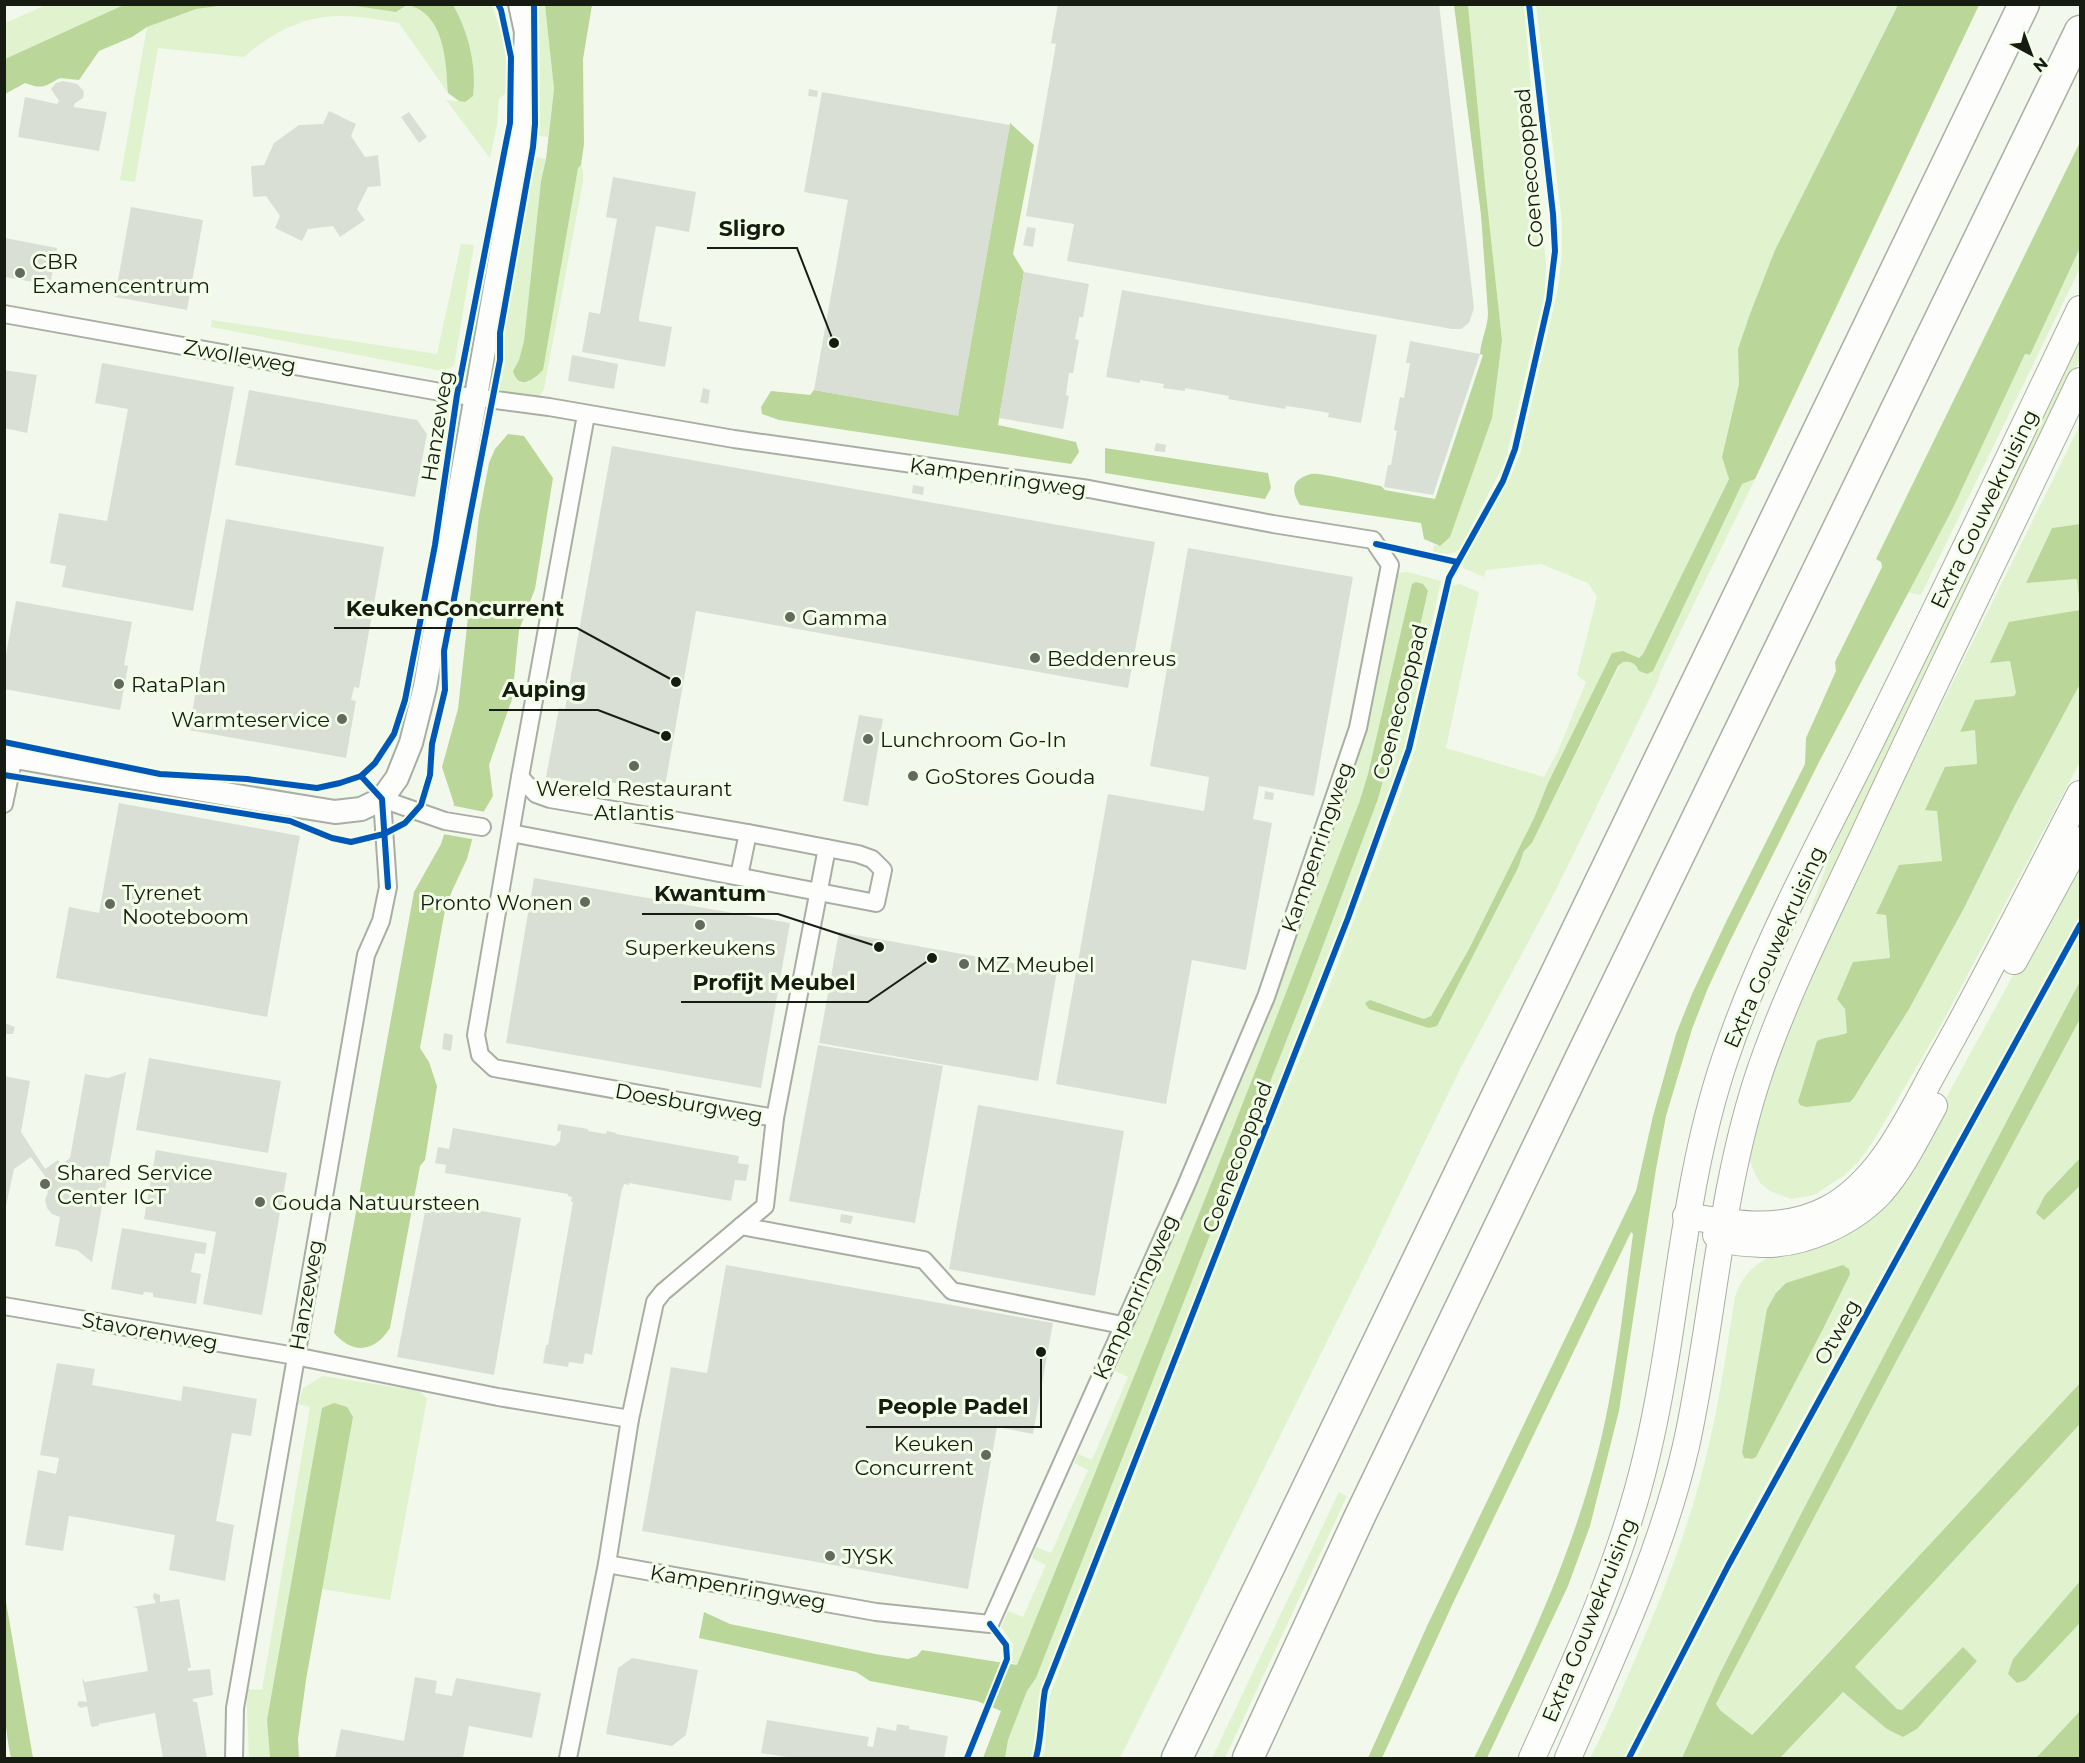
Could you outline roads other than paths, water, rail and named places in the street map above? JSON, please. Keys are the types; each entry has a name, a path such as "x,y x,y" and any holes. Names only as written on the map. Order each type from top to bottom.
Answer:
{"highway":[{"path":"1177,1758 2024,4"},
{"path":"1248,1758 1350,1538 1575,1069 2080,31"},
{"path":"1169,1758 1202,1708"}],"main road":[{"name":"Extra Gouwekruising","path":"1532,1758 1604,1593 1638,1490 1659,1395 1696,1162 1712,1099 1733,1034 1755,980 2080,309"},
{"name":"Extra Gouwekruising","path":"1568,1758 1638,1596 1674,1493 1697,1392 1737,1149 1761,1067 1788,998 2080,381"},
{"path":"1722,1230 1803,1219 1839,1202 1871,1173 1903,1125 1959,1026 2007,938 2080,794"},
{"path":"1686,1216 1765,1244 1786,1242 1806,1237 1847,1219 1880,1192 1909,1150 2080,840"}],"street":[{"name":"Hanzeweg","path":"507,4 515,28 523,87"},
{"name":"Hanzeweg","path":"234,1758 235,1708 295,1356 366,955 381,921 388,887 382,799 397,778 411,743 425,687 520,145 526,32 520,4"},
{"name":"Zwolleweg","path":"4,314 475,397"},
{"name":"Kampenringweg","path":"475,397 746,440 1089,489 1273,524 1373,540 1390,566 1358,728 1266,997 1197,1159 990,1624 876,1612 607,1564"},
{"name":"Doesburgweg","path":"586,415 476,1035 480,1055 494,1068 775,1118 765,1206 741,1226"},
{"path":"4,804 9,755 335,812 361,809 382,799 445,821 482,827"},
{"path":"511,832 876,903 883,870 872,859 827,848 748,832 550,799 536,794 520,777"},
{"path":"739,876 748,832"},
{"path":"775,1118 827,848"},
{"path":"568,1758 607,1564 630,1419 655,1302 663,1292 741,1226 924,1260 952,1291 1122,1325"},
{"name":"Stavorenweg","path":"4,1306 295,1356"},
{"path":"295,1356 630,1419"}],"place":[{"name":"CBR Examencentrum","path":"20,273"},
{"name":"Sligro","path":"834,343"},
{"name":"Gamma","path":"790,617"},
{"name":"Beddenreus","path":"1035,658"},
{"name":"KeukenConcurrent","path":"676,682"},
{"name":"RataPlan","path":"119,684"},
{"name":"Warmteservice","path":"342,719"},
{"name":"Auping","path":"666,736"},
{"name":"Lunchroom Go-In","path":"868,739"},
{"name":"Wereld Restaurant Atlantis","path":"634,766"},
{"name":"GoStores Gouda","path":"913,776"},
{"name":"Pronto Wonen","path":"585,902"},
{"name":"Tyrenet Nooteboom","path":"110,904"},
{"name":"Superkeukens","path":"700,925"},
{"name":"Kwantum","path":"879,947"},
{"name":"Profijt Meubel","path":"932,958"},
{"name":"MZ Meubel","path":"964,964"},
{"name":"Shared Service Center ICT","path":"45,1184"},
{"name":"Gouda Natuursteen","path":"260,1202"},
{"name":"People Padel","path":"1041,1352"},
{"name":"Keuken Concurrent","path":"986,1455"},
{"name":"JYSK","path":"830,1556"}]}
